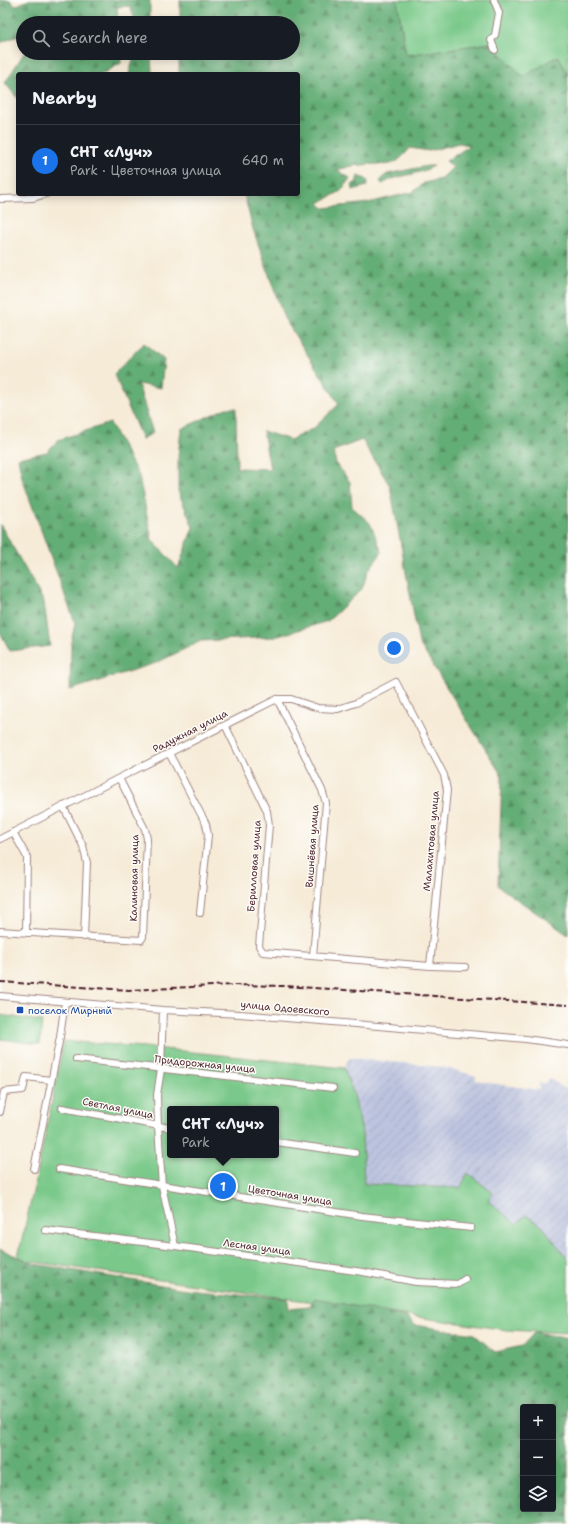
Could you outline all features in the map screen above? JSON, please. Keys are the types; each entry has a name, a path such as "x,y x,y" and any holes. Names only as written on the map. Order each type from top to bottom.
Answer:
{"street":[{"path":"494,0 499,13 495,35 491,40 496,50"},
{"path":"0,199 33,198 40,196"},
{"name":"Малахитовая улица","path":"277,699 291,699 318,708 338,709 356,703 396,682 444,775 447,790 430,966"},
{"name":"Радужная улица","path":"0,839 277,699"},
{"name":"Вишнёвая улица","path":"277,699 322,790 326,803 313,956"},
{"name":"Берилловая улица","path":"224,725 268,811 259,946 262,952 313,956"},
{"path":"169,753 206,824 208,835 200,913"},
{"name":"Калиновая улица","path":"84,937 141,940 143,937 145,829 119,778"},
{"path":"0,931 84,937 87,863 83,846 63,806"},
{"path":"13,832 27,857 26,934"},
{"path":"313,956 430,966 465,967"},
{"name":"улица Одоевского","path":"0,996 163,1010 240,1014 568,1044"},
{"path":"34,1169 65,1002"},
{"path":"163,1010 161,1069 157,1095 158,1126 162,1186 175,1246"},
{"name":"Придорожная улица","path":"76,1059 332,1088"},
{"path":"0,1112 4,1092 23,1090 26,1077 51,1080"},
{"name":"Светлая улица","path":"62,1108 167,1128"},
{"path":"279,1142 355,1153"},
{"name":"Цветочная улица","path":"60,1169 362,1216 471,1228"},
{"name":"Лесная улица","path":"45,1230 363,1272 416,1282 458,1284 465,1279"}],"shaded area":[{"path":"349,1058 443,1067 476,1076 476,1081 539,1090 539,1083 546,1083 549,1078 565,1089 568,1085 568,1259 542,1226 516,1224 488,1201 493,1193 468,1174 460,1188 364,1184 362,1132 354,1095 344,1068"}],"green space":[{"path":"0,0 10,0 15,6 29,0 150,0 150,16 134,16 130,6 117,7 118,16 16,16 16,36 0,43"},
{"path":"180,0 397,0 406,55 491,43 523,77 558,56 568,75 568,935 498,886 502,776 419,643 390,486 362,440 333,451 336,463 350,482 352,507 370,523 382,552 368,571 362,589 328,621 275,637 201,641 156,663 70,690 71,642 75,623 22,478 18,458 47,452 58,440 110,423 139,476 152,540 178,568 193,527 178,491 178,457 181,429 226,408 236,408 237,468 270,469 263,431 290,440 314,428 339,404 284,318 253,229 245,196 300,196 300,72 179,72 179,60 300,60 300,16 180,16","holes":["459,143 469,145 446,161 453,167 441,179 424,183 413,192 368,203 324,208 319,203 341,191 350,178 337,170 370,164 393,163 404,155 410,148 429,151"]},
{"path":"397,0 568,0 568,75 558,56 523,77 491,43 406,55"},
{"path":"20,60 121,60 121,63 105,72 16,72 16,97 5,83"},
{"path":"133,60 151,60 152,72 130,72"},
{"path":"434,166 421,172 395,178 382,184 380,180 387,174"},
{"path":"358,176 368,181 367,186 353,190 352,184 356,183"},
{"path":"144,343 164,360 161,388 138,384 153,433 142,439 114,374"},
{"path":"0,524 44,602 50,646 10,651 0,632"},
{"path":"0,1015 42,1021 40,1044 0,1039"},
{"path":"64,1041 145,1047 344,1068 354,1095 362,1132 364,1184 460,1188 468,1173 493,1193 488,1201 516,1224 526,1215 542,1226 568,1259 568,1333 507,1330 28,1261 18,1256 37,1175"},
{"path":"0,1249 34,1264 186,1289 288,1299 289,1309 309,1307 315,1298 407,1317 414,1325 474,1334 495,1352 522,1346 535,1332 568,1339 568,1524 0,1524"}],"railway":[{"path":"0,982 129,990 233,985 285,986 568,1005"}],"place":[{"name":"поселок Мирный","path":"20,1010"},
{"name":"СНТ «Луч»","path":"223,1186"}]}
